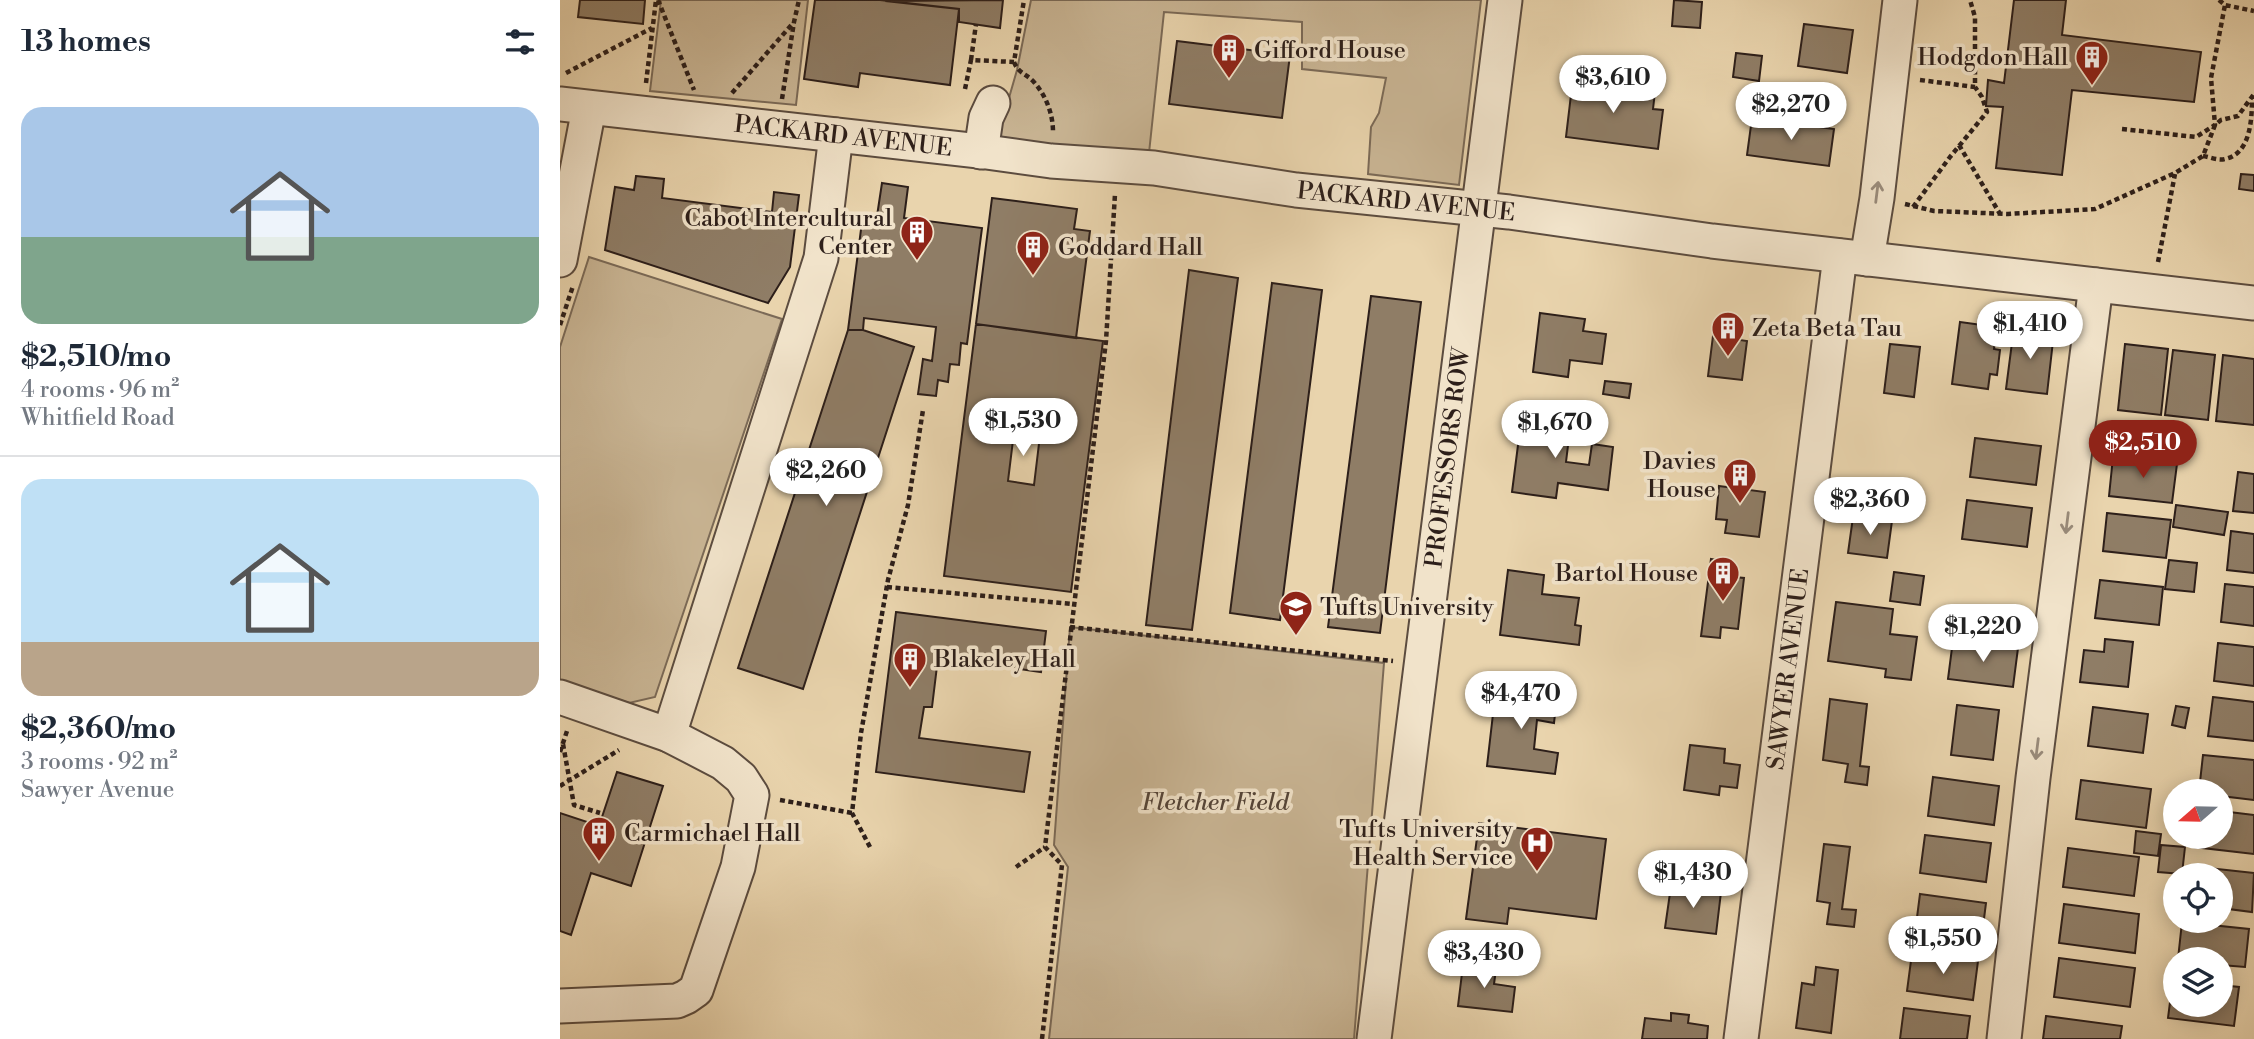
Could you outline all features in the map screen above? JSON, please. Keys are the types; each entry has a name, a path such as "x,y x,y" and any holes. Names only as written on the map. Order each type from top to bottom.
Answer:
{"street":[{"name":"PROFESSORS ROW","path":"1374,1039 1505,0"},
{"name":"SAWYER AVENUE","path":"1741,1039 1854,258 1877,198 1900,0"},
{"path":"978,100 986,118 981,152"},
{"name":"PACKARD AVENUE","path":"574,106 1051,161 1154,168 1296,190 1479,208 1712,242 2254,303"},
{"path":"560,260 574,106"},
{"path":"669,734 821,258 836,135"},
{"path":"2004,1039 2096,285"},
{"path":"560,1006 677,1001 687,998 695,990 738,867 752,795 741,778 723,763 669,734 564,712"}],"path":[{"path":"645,88 657,0"},
{"path":"657,0 707,121 793,22"},
{"path":"782,101 793,22 799,0"},
{"path":"1024,0 1014,62 1017,70 1031,79 1043,95 1053,124 1052,141"},
{"path":"1913,206 1987,112 1975,87 1975,17 1970,0"},
{"path":"2219,0 2225,5 2254,11"},
{"path":"1877,198 1934,211 2000,214 2095,209 2175,173 2203,156 2216,125 2211,78 2225,5"},
{"path":"976,24 971,60 978,100"},
{"path":"560,76 652,28"},
{"path":"971,60 1014,62"},
{"path":"1891,77 1975,87"},
{"path":"2122,129 2196,137 2221,120 2238,116 2253,95"},
{"path":"2203,156 2228,159 2243,148 2249,134 2253,95"},
{"path":"1959,145 2000,214"},
{"path":"2155,292 2157,265 2175,173"},
{"path":"1016,867 1045,847 1106,341 1116,190"},
{"path":"870,847 852,813 861,733 887,587 908,505 923,410"},
{"path":"887,587 1073,604"},
{"path":"1070,627 1398,662"},
{"path":"564,712 563,744 574,805 600,813"},
{"path":"560,752 563,744"},
{"path":"560,786 626,745"},
{"path":"752,795 852,813"},
{"path":"1042,1039 1062,864 1045,847"}],"green space":[{"path":"661,0 808,0 796,105 650,91"},
{"path":"1031,0 1481,0 1459,185 1368,174 1371,127 1379,113 1386,78 1302,69 1302,22 1164,12 1149,153 1030,143 998,136 1017,70"},
{"path":"589,257 782,319 655,697 629,703 560,680 560,347"},
{"name":"Fletcher Field","path":"1070,627 1384,663 1354,1039 1049,1039 1068,867 1054,845"}],"building":[{"path":"580,0 645,0 643,24 578,17"},
{"path":"815,0 880,0 959,9 950,85 860,73 858,87 804,79"},
{"path":"1003,0 1000,28 959,22 959,9 885,1"},
{"path":"1674,0 1702,2 1700,28 1672,26"},
{"name":"Hodgdon Hall","path":"2014,0 2066,0 2062,35 2201,52 2194,102 2072,90 2062,175 1996,168 2003,107 1986,106 1988,80 2004,83"},
{"path":"1804,24 1853,30 1847,73 1798,66"},
{"name":"Gifford House","path":"1177,41 1290,55 1282,118 1169,104"},
{"path":"1736,53 1762,56 1759,81 1733,77"},
{"path":"1573,78 1618,84 1618,88 1655,92 1653,109 1663,110 1658,149 1566,137"},
{"path":"1752,118 1834,129 1829,166 1747,155"},
{"path":"2241,174 2254,175 2254,191 2239,189"},
{"path":"636,176 664,179 662,198 772,212 774,192 799,195 790,267 768,303 605,250 615,187 634,190"},
{"name":"Cabot Intercultural Center","path":"882,183 908,187 904,218 982,228 967,344 961,343 959,365 950,364 948,382 938,380 936,396 918,394 923,359 932,361 936,327 864,318 863,330 848,330 863,214 877,216"},
{"name":"Goddard Hall","path":"992,198 1077,209 1074,229 1090,231 1076,338 976,324"},
{"path":"1189,270 1238,278 1192,630 1146,625"},
{"path":"1272,283 1322,290 1280,620 1230,613"},
{"path":"1371,296 1421,302 1380,633 1328,627"},
{"path":"1540,313 1585,319 1583,331 1606,334 1602,364 1570,360 1568,377 1533,372"},
{"path":"1960,322 1997,327 1994,349 2000,350 1997,375 1990,374 1988,389 1952,384"},
{"path":"976,324 1103,341 1071,592 944,576","holes":["1015,424 1041,427 1034,485 1008,481"]},
{"path":"2014,327 2054,332 2047,394 2006,389"},
{"path":"848,330 863,330 914,347 803,689 738,668"},
{"name":"Zeta Beta Tau","path":"1713,336 1747,341 1742,380 1708,376"},
{"path":"1890,344 1920,347 1914,397 1884,393"},
{"path":"2125,344 2168,349 2161,415 2118,410"},
{"path":"2173,350 2215,355 2208,420 2165,415"},
{"path":"2223,355 2254,359 2254,425 2216,421"},
{"path":"1605,381 1631,384 1629,398 1603,394"},
{"path":"1522,414 1571,421 1566,462 1589,465 1592,444 1613,447 1608,490 1558,483 1556,498 1512,492"},
{"path":"1975,438 2041,446 2036,485 1970,477"},
{"path":"2113,457 2177,464 2172,503 2109,496"},
{"path":"2238,472 2254,474 2254,513 2233,511"},
{"name":"Davies House","path":"1719,486 1765,492 1759,537 1725,533 1727,520 1716,519"},
{"path":"1967,500 2032,508 2027,547 1962,539"},
{"path":"2176,505 2228,512 2224,535 2173,527"},
{"path":"2107,513 2171,520 2166,558 2103,551"},
{"path":"1853,517 1892,521 1887,558 1848,553"},
{"path":"2231,531 2254,534 2254,573 2227,570"},
{"name":"Bartol House","path":"1711,559 1725,561 1723,576 1744,578 1738,629 1721,627 1720,638 1701,636"},
{"path":"2169,560 2197,563 2194,592 2165,589"},
{"path":"1508,570 1544,575 1542,594 1579,598 1575,625 1581,626 1579,645 1500,635"},
{"path":"1894,572 1924,576 1920,605 1890,601"},
{"path":"2100,580 2163,587 2159,625 2095,618"},
{"path":"2225,584 2254,587 2254,626 2221,622"},
{"path":"1836,602 1893,609 1890,634 1917,637 1911,680 1885,677 1886,669 1828,661"},
{"name":"Blakeley Hall","path":"896,612 1046,631 1041,672 938,658 932,707 924,707 919,738 1030,752 1024,792 876,772"},
{"path":"2105,639 2133,642 2128,687 2080,682 2084,650 2104,652"},
{"path":"1953,640 2018,648 2013,687 1948,679"},
{"path":"2218,643 2254,647 2254,686 2214,681"},
{"path":"1496,688 1557,696 1554,723 1537,720 1534,749 1558,753 1555,774 1487,766"},
{"path":"2213,697 2254,702 2254,741 2208,736"},
{"path":"1830,699 1867,704 1860,766 1869,767 1867,785 1845,782 1848,764 1823,760"},
{"path":"1957,705 1999,710 1993,760 1951,755"},
{"path":"2176,706 2189,708 2185,728 2172,725"},
{"path":"2093,707 2148,714 2143,753 2088,746"},
{"path":"1690,745 1725,749 1724,763 1740,765 1737,788 1720,786 1719,795 1684,790"},
{"path":"2203,755 2254,760 2254,800 2233,797 2233,779 2200,779"},
{"name":"Carmichael Hall","path":"617,772 663,786 631,886 591,873 571,935 560,931 560,813 599,826"},
{"path":"1933,777 1999,786 1994,825 1928,816"},
{"path":"2081,780 2151,789 2146,828 2076,819"},
{"path":"2233,812 2254,815 2254,854 2211,849 2233,849"},
{"name":"Tufts University Health Service","path":"1479,823 1606,839 1596,919 1509,908 1507,924 1466,919"},
{"path":"2136,831 2161,834 2158,856 2134,853"},
{"path":"1925,835 1991,843 1986,882 1920,873"},
{"path":"1824,844 1850,847 1842,909 1856,910 1854,927 1827,924 1830,903 1817,901"},
{"path":"2161,845 2163,849 2185,849 2183,863 2163,863 2163,872 2158,872"},
{"path":"2068,848 2139,857 2134,896 2063,887"},
{"path":"2233,871 2254,873 2252,912 2233,910"},
{"path":"1671,886 1721,892 1716,934 1665,928"},
{"path":"1920,894 1986,903 1981,942 1915,933"},
{"path":"2064,904 2139,914 2135,953 2059,943"},
{"path":"2233,927 2249,929 2245,967 2233,966 2233,947 2179,947 2181,933 2233,933"},
{"path":"1912,953 1978,961 1973,1000 1907,991"},
{"path":"2059,958 2135,968 2130,1007 2054,997"},
{"path":"1463,965 1496,969 1494,984 1515,987 1512,1012 1458,1006"},
{"path":"1816,967 1838,970 1831,1033 1796,1028 1802,983 1814,985"},
{"path":"2233,986 2239,987 2234,1026 2168,1018 2233,1017"},
{"path":"1904,1008 1970,1016 1967,1039 1900,1039"},
{"path":"1671,1013 1689,1015 1688,1023 1708,1026 1707,1039 1642,1039 1645,1018 1671,1021"},
{"path":"2046,1016 2122,1026 2120,1039 2043,1039"}],"place":[{"name":"Gifford House","path":"1229,80"},
{"name":"Hodgdon Hall","path":"2092,87"},
{"name":"Cabot Intercultural Center","path":"917,262"},
{"name":"Goddard Hall","path":"1033,277"},
{"name":"Zeta Beta Tau","path":"1728,358"},
{"name":"Davies House","path":"1740,505"},
{"name":"Bartol House","path":"1723,603"},
{"name":"Tufts University","path":"1296,637"},
{"name":"Blakeley Hall","path":"910,689"},
{"name":"Carmichael Hall","path":"599,863"},
{"name":"Tufts University Health Service","path":"1537,873"}]}
